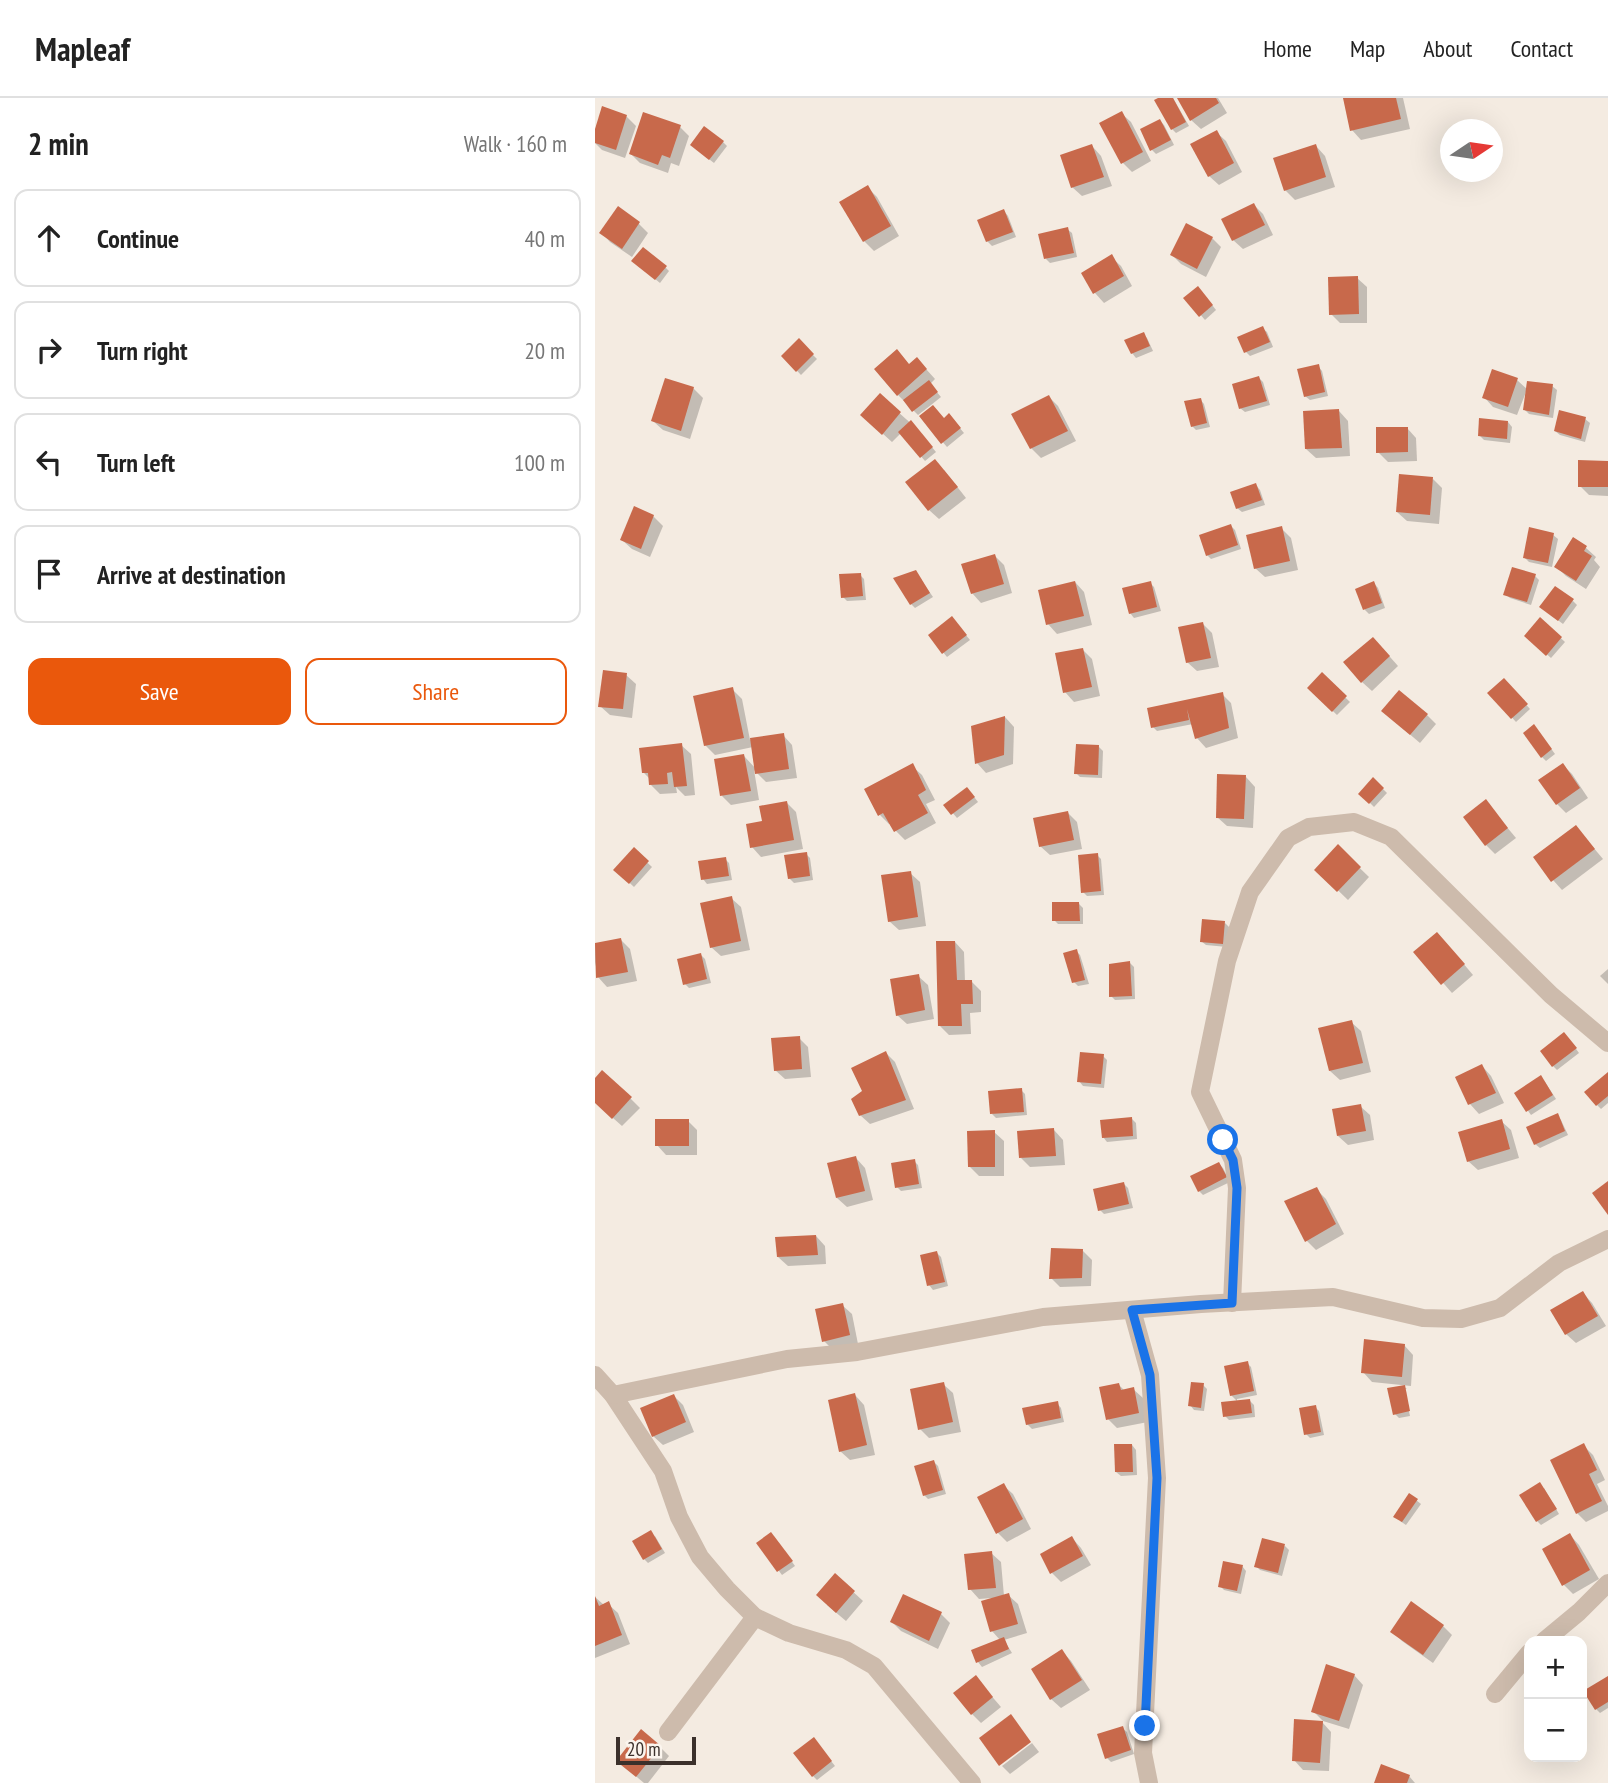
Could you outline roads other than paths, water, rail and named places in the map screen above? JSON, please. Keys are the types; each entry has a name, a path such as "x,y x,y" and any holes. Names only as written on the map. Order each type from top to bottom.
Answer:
{"street":[{"path":"1232,1303 1237,1188 1233,1160 1200,1091 1227,961 1250,892 1288,838 1309,827 1354,822 1391,837 1551,995 1608,1043"},
{"path":"613,1395 787,1359 857,1352 1043,1317 1333,1297 1423,1318 1461,1319 1500,1308 1559,1263 1608,1239"},
{"path":"1132,1310 1150,1375 1157,1478 1143,1753 1149,1783"},
{"path":"595,1374 642,1436 663,1471 678,1517 700,1557 727,1589 755,1617 789,1633 846,1650 874,1667 972,1783"},
{"path":"1550,1636 1608,1583"},
{"path":"669,1732 755,1617"},
{"path":"1495,1694 1524,1659"}]}
